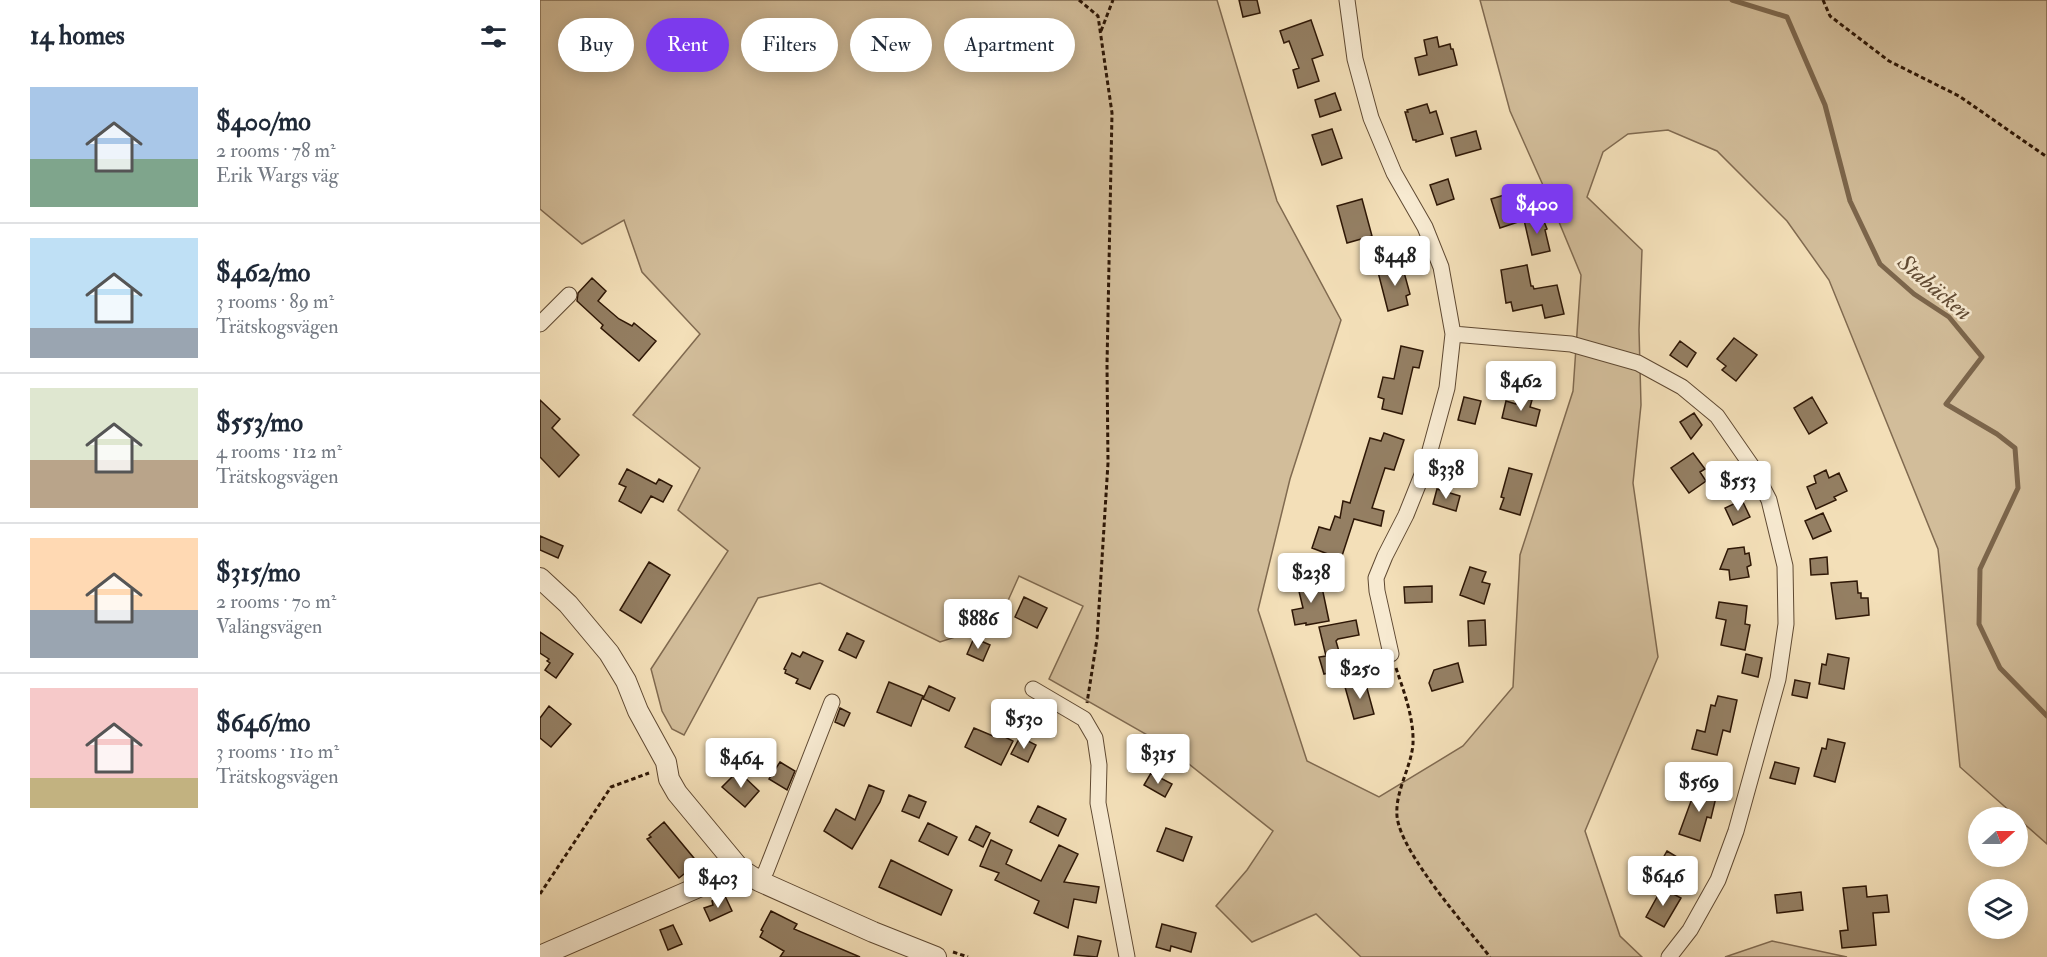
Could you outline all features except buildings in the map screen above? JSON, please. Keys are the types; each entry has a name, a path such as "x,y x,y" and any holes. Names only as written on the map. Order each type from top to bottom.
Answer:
{"street":[{"path":"1347,0 1355,59 1371,118 1394,173 1425,227 1441,267 1453,334 1447,388 1426,465 1406,515 1376,578 1390,654"},
{"path":"540,324 569,295"},
{"path":"1453,334 1571,344 1638,363 1682,387 1717,416 1751,465 1769,500 1785,566 1786,624 1778,679 1736,831 1718,880 1704,909 1669,957"},
{"path":"540,579 568,604 609,653 626,681 638,711 666,762 669,779 677,793 740,869 759,881 873,932 936,957"},
{"path":"1033,689 1084,719 1095,738 1099,765 1098,802 1127,957"},
{"path":"759,881 766,871 832,702"},
{"path":"540,956 740,869"}],"path":[{"path":"1079,0 1098,16 1112,113 1107,365 1108,464 1097,639 1084,719"},
{"path":"1100,32 1113,0"},
{"path":"1823,0 1830,16 1889,61 1959,96 2047,157"},
{"path":"1390,654 1405,692 1412,723 1413,744 1400,790 1397,815 1401,832 1417,862 1490,957"},
{"path":"540,894 611,787 650,772 666,762"}],"shaded area":[{"path":"540,0 1217,0 1277,201 1341,320 1290,479 1258,610 1307,761 1379,797 1463,746 1513,687 1520,555 1573,391 1581,275 1510,111 1480,0 2047,0 2047,844 2028,827 2028,807 2005,807 1960,767 1938,549 1829,280 1787,221 1717,151 1668,130 1628,134 1603,152 1587,197 1642,250 1639,330 1641,405 1633,483 1658,657 1585,831 1620,936 1642,957 1361,957 1316,914 1252,942 1216,906 1247,870 1273,831 1165,745 1049,679 1083,606 1019,576 998,623 940,642 820,583 758,598 684,735 672,729 662,711 651,669 728,551 678,510 700,468 633,415 700,334 642,272 624,220 582,244 540,209"},
{"path":"1772,941 1847,957 1725,957"}],"waterway":[{"name":"Stabäcken","path":"1732,0 1787,17 1825,105 1850,201 1880,264 1914,294 1949,317 1982,357 1946,404 1997,434 2015,448 2018,488 1980,569 1979,624 2000,668 2047,716"}]}
